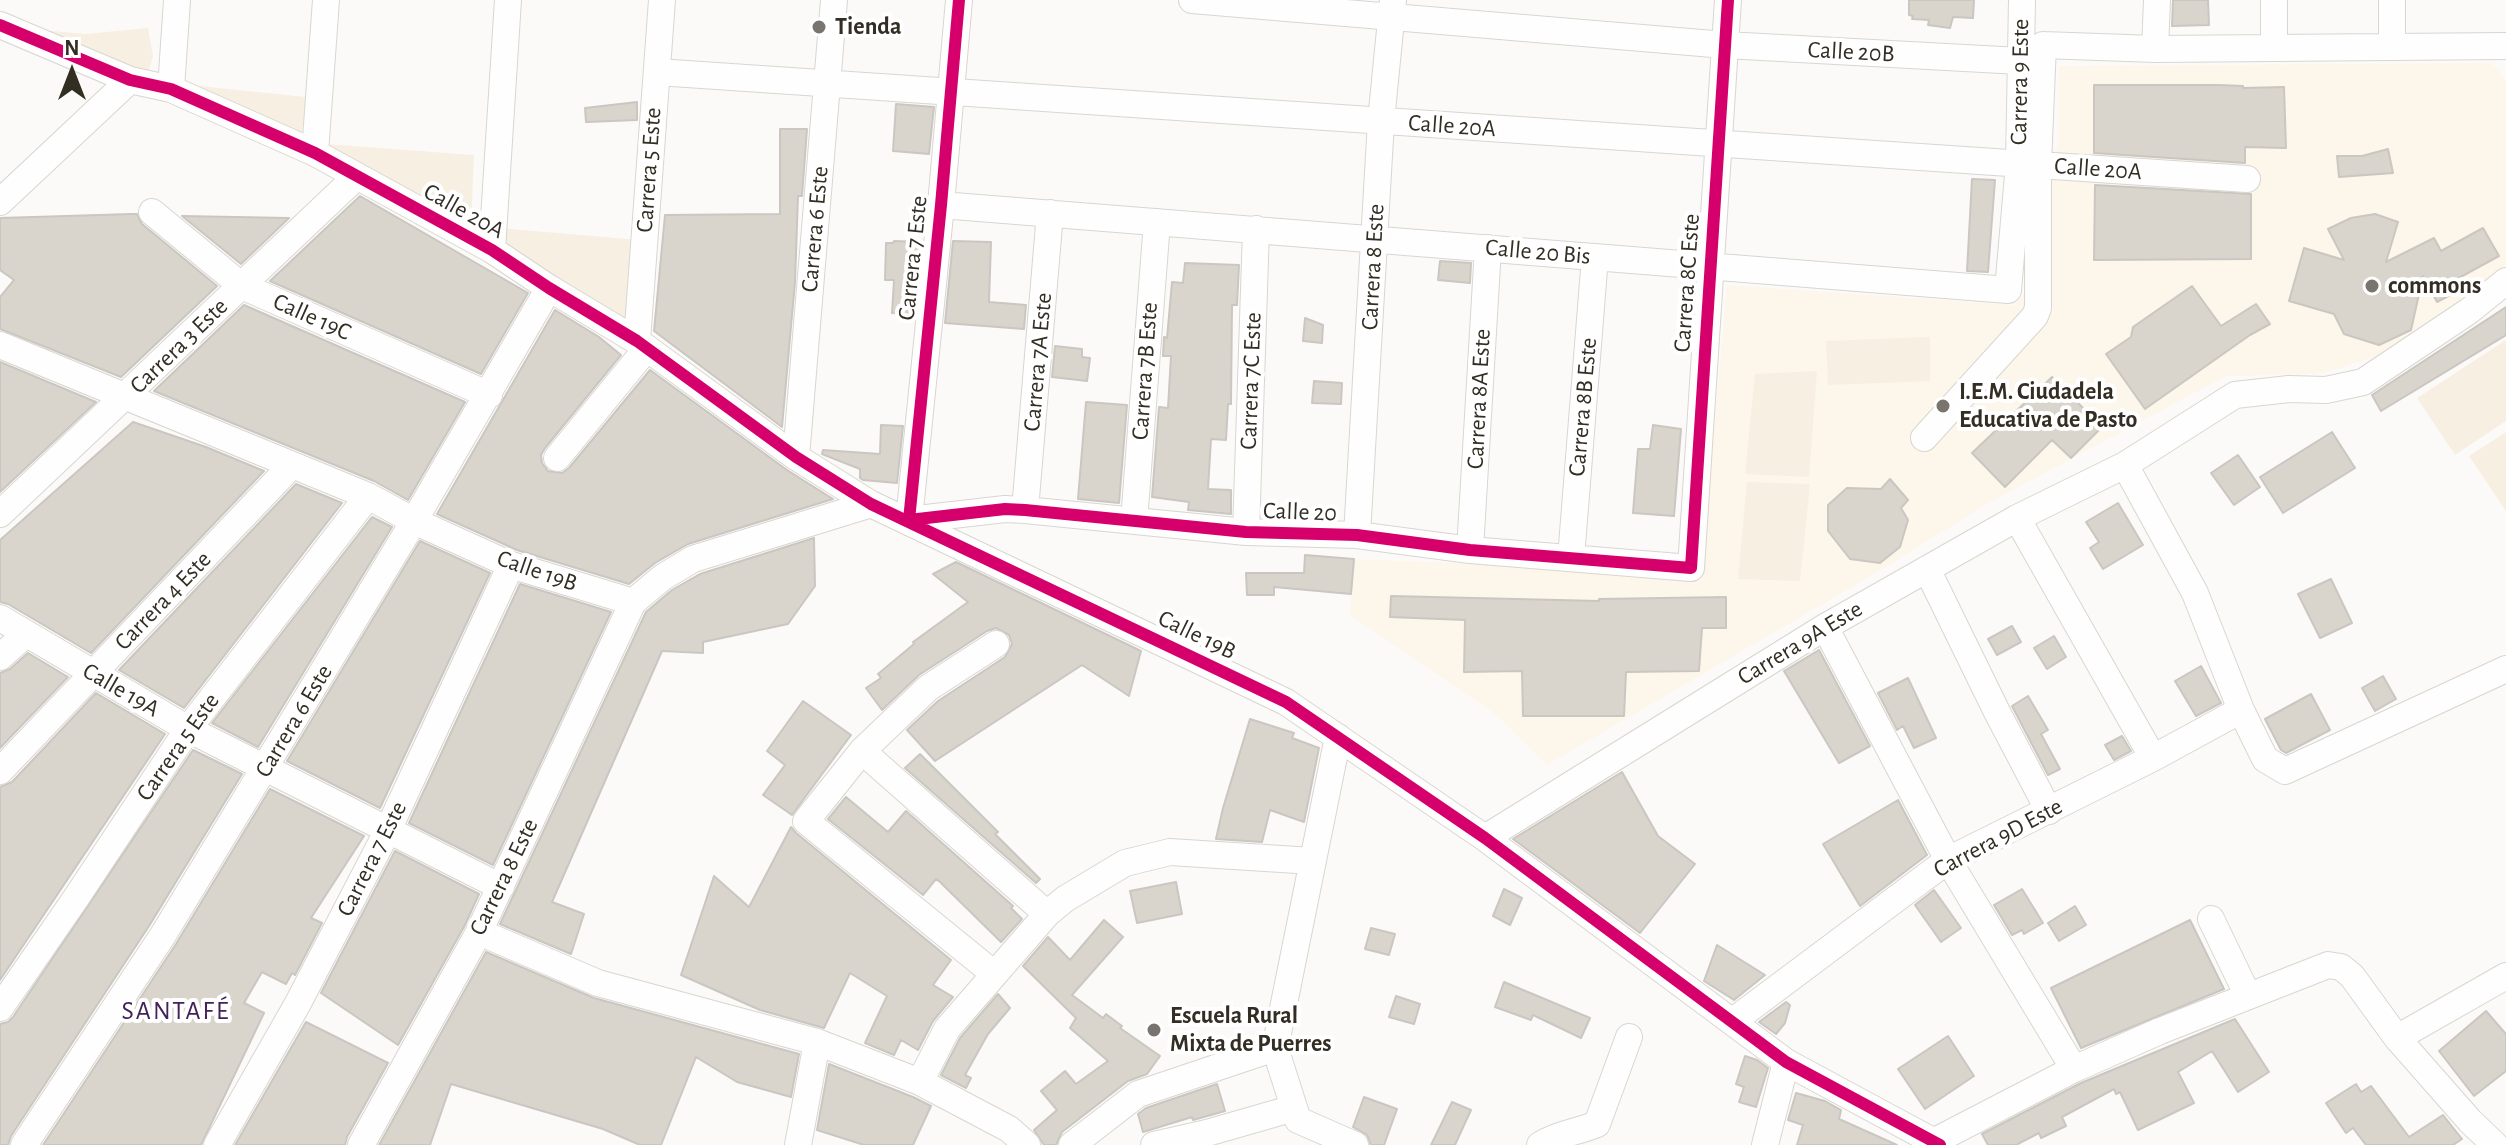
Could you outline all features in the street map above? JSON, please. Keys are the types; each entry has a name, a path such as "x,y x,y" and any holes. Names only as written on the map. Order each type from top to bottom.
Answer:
{"street":[{"path":"171,89 177,0"},
{"path":"315,153 326,0"},
{"path":"492,250 508,0"},
{"name":"Carrera 5 Este","path":"642,344 662,0"},
{"name":"Carrera 6 Este","path":"796,457 834,0"},
{"name":"Carrera 7 Este","path":"909,520 959,0"},
{"name":"Calle 20B","path":"1192,0 1393,9 1725,45 2020,61"},
{"name":"Carrera 8C Este","path":"1691,568 1728,0"},
{"name":"Carrera 9 Este","path":"2022,0 2020,61 2028,164"},
{"path":"2155,49 2157,0"},
{"path":"2274,0 2274,48"},
{"path":"2392,0 2392,47"},
{"name":"Carrera 8 Este","path":"1357,535 1381,121 1393,9"},
{"name":"Calle 20A","path":"2,17 130,80 171,89 315,153 492,250 642,344 796,457 871,504"},
{"path":"1924,438 2035,316 2038,308 2028,164 2043,45"},
{"path":"2020,61 2043,45 2155,49 2506,46"},
{"name":"Calle 20A","path":"657,72 2247,179"},
{"path":"0,202 130,80"},
{"name":"Calle 20 Bis","path":"941,205 2008,290 2028,164"},
{"name":"Carrera 3 Este","path":"0,514 356,177"},
{"name":"Calle 19C","path":"152,212 242,286 489,395"},
{"name":"Carrera 7A Este","path":"1025,510 1050,213"},
{"name":"Carrera 7B Este","path":"1134,521 1157,222"},
{"name":"Carrera 7C Este","path":"1246,532 1256,229"},
{"name":"Carrera 8A Este","path":"1470,550 1488,248"},
{"name":"Carrera 8B Este","path":"1571,558 1595,257"},
{"name":"Carrera 9A Este","path":"1485,838 1825,627 2017,518 2125,465 2235,395 2289,389 2326,390 2363,382 2469,311 2506,281"},
{"name":"Carrera 6 Este","path":"24,1145 163,935 414,521 549,288"},
{"path":"557,458 642,344"},
{"name":"Calle 19B","path":"0,345 368,496 414,521 511,565 633,602"},
{"name":"Carrera 4 Este","path":"0,771 292,465"},
{"path":"2125,465 2195,593 2241,710 2265,759 2285,771 2506,669"},
{"name":"Carrera 5 Este","path":"0,1008 188,729 368,496"},
{"path":"633,602 663,577 693,559 871,504"},
{"name":"Calle 19B","path":"871,504 1286,702 1485,838 1786,1062 1936,1143"},
{"name":"Calle 20","path":"909,520 1005,509 1025,510 1246,532 1357,535 1470,550 1691,568"},
{"path":"2017,518 2153,758"},
{"name":"Carrera 7 Este","path":"217,1145 297,1005 388,830 511,565"},
{"path":"1927,569 2049,811"},
{"name":"Carrera 8 Este","path":"361,1145 479,932 633,602"},
{"name":"Calle 19A","path":"0,618 188,729 501,887"},
{"path":"1825,627 1948,860 2074,1069"},
{"path":"0,657 26,634"},
{"path":"993,973 806,821 862,751 928,688 996,644"},
{"name":"Carrera 9D Este","path":"1733,1021 1948,860 2153,758 2241,710"},
{"path":"1338,737 1275,1048 1298,1120 1355,1145"},
{"path":"862,751 1047,914"},
{"path":"920,1082 947,1029 1047,914 1065,899 1125,863 1170,852 1313,861"},
{"path":"2211,919 2248,996"},
{"path":"479,932 598,983 817,1042 920,1082 1009,1129 1027,1145"},
{"path":"1936,1143 2074,1069 2328,965 2341,967 2352,976 2397,1038 2495,1145"},
{"path":"2397,1038 2506,976"},
{"path":"1540,1145 1552,1138 1574,1134 1597,1124 1629,1037"},
{"path":"798,1145 817,1042"},
{"path":"1072,1145 1138,1094 1275,1048"},
{"path":"1765,1145 1786,1062"},
{"path":"1154,1145 1294,1108"}],"shaded area":[{"path":"148,28 153,56 147,76 32,29 85,34"},
{"name":"I.E.M. Ciudadela Educativa de Pasto","path":"2492,63 2506,81 2506,265 2493,278 2376,357 2318,374 2226,376 1987,504 1876,573 1547,765 1495,714 1350,615 1354,559 1525,566 1701,579 1727,285 2015,305 2032,284 2041,152 2058,150 2059,66"},
{"path":"180,84 306,97 301,139"},
{"path":"326,144 474,155 471,228 329,151"},
{"path":"499,228 640,240 636,314 614,322 499,249"},
{"path":"1930,337 1930,381 1828,385 1826,341"},
{"path":"2506,340 2506,421 2455,455 2417,398"},
{"path":"1817,371 1809,477 1745,474 1755,374"},
{"path":"2506,432 2506,511 2469,456"},
{"path":"1747,482 1810,484 1800,581 1738,579"}],"building":[{"path":"1909,0 1974,0 1973,18 1953,17 1950,28 1928,25 1929,20 1912,19"},
{"path":"2173,0 2208,0 2209,25 2172,26"},
{"path":"2094,85 2284,87 2286,148 2245,147 2245,163 2094,153"},
{"path":"637,102 637,120 586,122 585,108"},
{"path":"896,104 934,107 929,154 893,151"},
{"path":"780,129 807,129 802,196 798,196 795,282 782,427 654,331 665,215 780,214"},
{"path":"2388,149 2393,173 2339,177 2337,156 2362,156"},
{"path":"1972,179 1995,180 1988,272 1967,271"},
{"path":"2095,185 2251,194 2251,259 2094,260"},
{"path":"360,196 528,293 481,374 270,281"},
{"path":"137,214 142,224 217,286 121,377 0,329 0,297 14,280 0,270 0,218"},
{"path":"2375,214 2398,222 2386,262 2434,238 2441,251 2483,228 2499,256 2455,280 2460,290 2437,302 2423,276 2411,330 2379,345 2344,334 2334,314 2289,301 2304,248 2344,260 2328,229 2351,218"},
{"path":"182,216 289,218 241,264"},
{"path":"953,241 991,242 989,302 1026,305 1024,329 945,323"},
{"path":"921,242 914,315 892,313 894,280 885,280 886,243"},
{"path":"1440,261 1471,263 1470,283 1438,280"},
{"path":"1185,263 1239,265 1237,305 1232,305 1231,404 1228,404 1226,440 1211,439 1208,489 1231,490 1231,514 1188,510 1189,502 1152,497 1159,407 1168,408 1171,356 1163,356 1164,337 1167,338 1172,282 1183,283"},
{"path":"2192,286 2221,326 2256,304 2270,324 2145,409 2106,354 2131,337 2133,327"},
{"path":"244,305 465,402 408,500 374,481 154,391"},
{"path":"2506,307 2506,335 2381,411 2372,395"},
{"path":"555,310 599,337 621,355 545,448 541,455 542,463 548,471 562,473 569,468 650,370 787,470 833,499 688,544 655,563 629,584 517,550 437,514"},
{"path":"1305,318 1323,325 1322,343 1303,341"},
{"path":"1055,346 1082,349 1082,357 1090,358 1087,381 1052,377"},
{"path":"0,362 96,402 0,492"},
{"path":"2052,377 2102,427 2071,458 2052,440 2005,487 1972,453"},
{"path":"1314,381 1342,383 1341,404 1312,403"},
{"path":"1086,402 1127,405 1119,503 1078,499"},
{"path":"133,422 264,471 91,653 0,602 0,540"},
{"path":"881,425 903,426 897,483 863,480 860,469 822,454 823,450 880,454"},
{"path":"1653,425 1681,429 1674,516 1633,513 1638,449 1650,449"},
{"path":"2332,432 2355,468 2283,513 2260,477"},
{"path":"2238,455 2260,487 2234,505 2211,473"},
{"path":"1890,479 1908,500 1901,508 1908,520 1900,547 1880,563 1850,559 1828,531 1828,505 1847,488 1881,489"},
{"path":"296,484 342,503 184,708 119,670"},
{"path":"2118,503 2143,545 2103,569 2090,548 2099,542 2086,522"},
{"path":"372,517 392,527 258,747 212,723"},
{"path":"814,538 815,586 788,624 703,642 703,653 662,651 552,902 584,914 571,954 500,924 646,612 672,590 700,574"},
{"path":"420,541 490,573 380,808 287,761"},
{"path":"1305,555 1354,559 1351,594 1274,587 1274,595 1247,595 1246,573 1304,573"},
{"path":"956,562 1141,651 1129,696 1082,665 935,761 907,730 938,701 1005,657 1012,644 1009,635 996,628 987,631 919,675 882,710 866,688 881,678 878,674 913,642 968,602 933,574"},
{"path":"2331,579 2352,623 2320,638 2298,594"},
{"path":"520,584 611,612 493,865 409,823"},
{"path":"1391,596 1599,601 1726,597 1726,628 1702,628 1699,671 1626,672 1624,716 1523,716 1522,671 1464,672 1465,620 1390,617"},
{"path":"2012,626 2021,642 1997,655 1988,639"},
{"path":"2054,636 2066,657 2047,669 2034,648"},
{"path":"1819,650 1870,746 1839,763 1784,671"},
{"path":"28,653 68,677 0,748 0,673 10,669"},
{"path":"2201,666 2221,703 2196,716 2175,681"},
{"path":"2383,676 2396,699 2375,711 2362,688"},
{"path":"1908,678 1936,738 1914,748 1903,726 1897,730 1878,693"},
{"path":"96,693 165,734 0,980 0,787 12,782"},
{"path":"2311,694 2330,730 2286,753 2281,750 2265,719"},
{"path":"2028,696 2048,730 2041,734 2060,769 2048,775 2012,706"},
{"path":"803,701 851,735 792,815 763,795 785,765 767,751"},
{"path":"1250,719 1294,733 1292,738 1319,748 1304,822 1270,810 1262,842 1216,839 1223,808"},
{"path":"2122,736 2131,751 2114,760 2105,745"},
{"path":"193,750 242,774 149,926 8,1145 0,1145 0,1024 13,1017"},
{"path":"920,754 998,832 995,834 1040,879 1036,883 905,768"},
{"path":"1622,772 1658,836 1695,864 1640,933 1513,839"},
{"path":"270,789 364,836 311,918 322,923 295,975 292,973 286,984 262,972 244,1003 264,1013 201,1145 43,1145 176,944"},
{"path":"846,797 888,832 906,811 1013,906 1011,908 1022,919 1001,942 936,879 923,895 828,819"},
{"path":"1898,800 1927,855 1860,906 1823,844"},
{"path":"791,827 951,960 933,985 953,997 933,1021 918,1050 901,1040 894,1055 865,1043 887,996 850,973 824,1028 760,1010 681,975 714,876 749,907"},
{"path":"395,851 479,894 398,1045 321,993"},
{"path":"1176,882 1182,914 1137,923 1130,891"},
{"path":"1504,889 1522,898 1510,925 1493,916"},
{"path":"2022,889 2043,923 2024,934 2022,930 2012,935 1994,905"},
{"path":"1934,890 1961,928 1941,942 1915,905"},
{"path":"2075,906 2086,925 2059,941 2048,923"},
{"path":"1104,920 1123,937 1072,995 1103,1018 1106,1014 1122,1026 1120,1028 1160,1056 1147,1074 1128,1081 1062,1132 1056,1145 1044,1145 1034,1130 1057,1110 1041,1091 1065,1071 1076,1084 1108,1061 1070,1028 1076,1018 1023,966 1048,937 1070,960"},
{"path":"2190,920 2224,989 2081,1048 2051,988"},
{"path":"1371,928 1395,934 1389,955 1365,949"},
{"path":"1717,945 1765,975 1734,1000 1704,981"},
{"path":"486,952 594,998 799,1054 791,1097 737,1082 696,1057 661,1145 640,1145 603,1129 451,1084 430,1145 379,1145"},
{"path":"1504,982 1590,1018 1581,1038 1533,1015 1531,1020 1495,1007"},
{"path":"998,994 1010,1008 988,1034 965,1075 971,1078 966,1088 941,1075 960,1038"},
{"path":"1396,996 1420,1004 1414,1024 1389,1017"},
{"path":"1786,1002 1790,1005 1785,1023 1776,1034 1759,1022"},
{"path":"2486,1011 2506,1034 2506,1071 2474,1096 2439,1051"},
{"path":"2235,1019 2269,1072 2238,1092 2212,1051 2178,1072 2194,1103 2138,1130 2120,1092 2116,1094 2114,1089 2062,1117 2066,1126 2041,1138 2039,1133 2016,1145 1988,1145 1982,1134 2081,1083"},
{"path":"306,1022 388,1063 345,1145 235,1145"},
{"path":"1948,1036 1974,1076 1925,1109 1898,1069"},
{"path":"1745,1056 1768,1068 1756,1107 1739,1102 1744,1087 1736,1084"},
{"path":"829,1064 931,1106 913,1145 864,1145 817,1130"},
{"path":"1217,1084 1225,1111 1143,1132 1138,1114 1146,1108"},
{"path":"2356,1084 2361,1092 2371,1086 2409,1137 2443,1115 2462,1139 2453,1145 2366,1145 2353,1128 2346,1133 2326,1103"},
{"path":"1796,1093 1825,1101 1841,1110 1839,1119 1897,1145 1797,1145 1803,1125 1788,1120"},
{"path":"1364,1097 1397,1109 1384,1145 1371,1145 1367,1135 1353,1127"},
{"path":"1452,1102 1471,1110 1455,1145 1431,1145"}],"cycle path":[{"path":"959,0 909,520 1005,509 1025,510 1246,532 1357,535 1470,550 1691,568 1728,0"},
{"path":"0,25 130,80 171,89 315,153 492,250 637,341 796,457 871,504 1286,702 1485,838 1786,1062 1940,1145"}],"place":[{"name":"Tienda","path":"819,27"},
{"name":"commons","path":"2372,286"},
{"name":"I.E.M. Ciudadela Educativa de Pasto","path":"1943,406"},
{"name":"Escuela Rural Mixta de Puerres","path":"1154,1030"}],"district":[{"name":"SANTAFÉ","path":"176,1011"}]}
